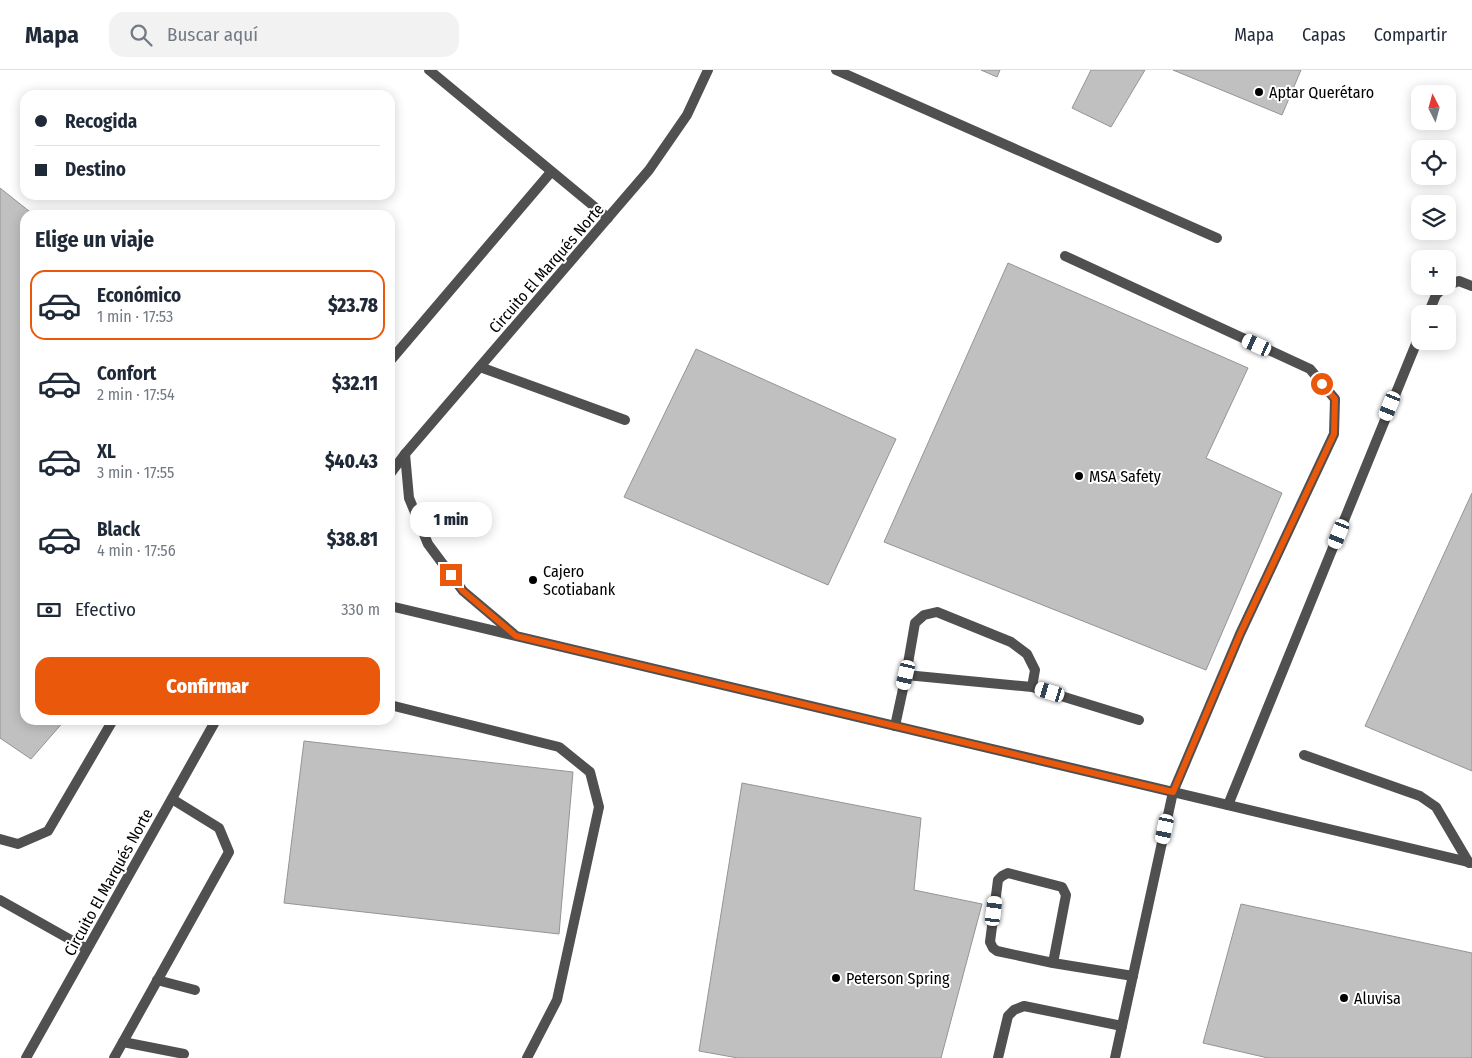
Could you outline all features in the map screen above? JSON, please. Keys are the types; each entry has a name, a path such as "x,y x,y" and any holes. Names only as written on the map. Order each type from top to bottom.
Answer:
{"street":[{"path":"429,70 608,218"},
{"name":"Circuito El Marqués Norte","path":"395,467 649,170 687,115 708,70"},
{"path":"836,70 1217,238"},
{"path":"395,355 551,172"},
{"path":"1065,256 1310,369 1335,399 1334,434 1240,634 1173,792 1115,1058"},
{"path":"1456,283 1472,286"},
{"path":"1228,805 1413,350"},
{"path":"480,367 625,420"},
{"path":"405,454 409,498 428,544 463,591 516,636"},
{"path":"395,607 1471,863"},
{"path":"895,726 916,623 924,615 937,612 1011,642 1027,654 1034,670 1032,687"},
{"path":"906,675 1032,687 1139,720"},
{"path":"395,706 559,746 590,772 598,807 557,1000 527,1058"},
{"path":"0,839 18,844 48,831 110,725"},
{"name":"Circuito El Marqués Norte","path":"26,1058 213,725"},
{"path":"1304,755 1420,796 1436,807 1471,863"},
{"path":"114,1058 229,852 219,828 172,799"},
{"path":"1053,963 1066,895 1062,887 1008,873 1002,876 998,880 992,924 990,942 993,948 997,951 1053,963 1133,976"},
{"path":"0,900 87,949"},
{"path":"157,980 195,990"},
{"path":"998,1058 1008,1016 1014,1010 1024,1006 1122,1026"},
{"path":"123,1042 184,1054"}],"building":[{"path":"981,70 1000,70 997,77"},
{"path":"1091,70 1145,70 1111,127 1072,108"},
{"name":"Aptar Querétaro","path":"1173,70 1301,70 1282,115"},
{"path":"0,188 28,210 20,210 20,725 61,725 31,759 0,738"},
{"name":"MSA Safety","path":"1008,263 1248,368 1206,458 1282,493 1206,670 884,542"},
{"path":"696,349 896,439 828,585 624,497"},
{"path":"1472,493 1472,771 1365,726"},
{"path":"304,741 573,772 559,934 284,903"},
{"name":"Peterson Spring","path":"742,783 921,818 914,890 982,904 941,1058 738,1058 699,1051"},
{"name":"Aluvisa","path":"1241,904 1472,953 1472,1058 1268,1058 1203,1043"}],"place":[{"name":"Aptar Querétaro","path":"1259,92"},
{"name":"MSA Safety","path":"1079,476"},
{"name":"Cajero Scotiabank","path":"533,580"},
{"name":"Peterson Spring","path":"836,978"},
{"name":"Aluvisa","path":"1344,998"}],"route":[{"path":"451,575 463,591 516,636 1173,792 1240,634 1334,434 1335,399 1322,384"}]}
